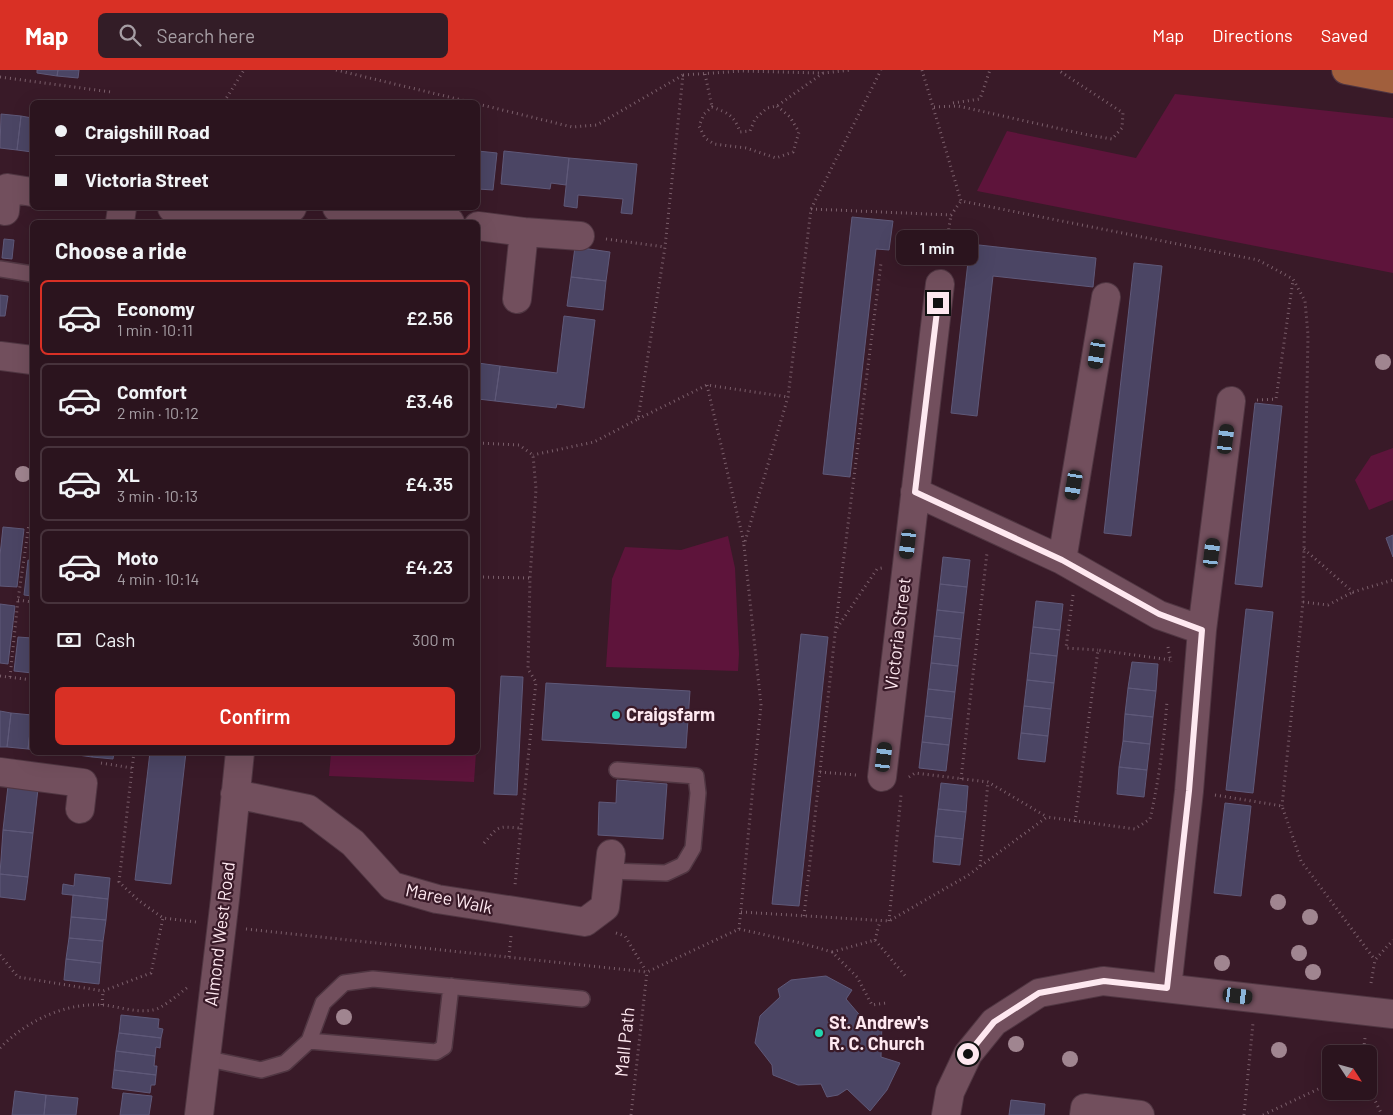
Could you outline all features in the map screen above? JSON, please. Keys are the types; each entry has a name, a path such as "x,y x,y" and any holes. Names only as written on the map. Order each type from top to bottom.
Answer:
{"main road":[{"path":"1346,70 1393,79"}],"street":[{"path":"5,211 7,188 30,192"},
{"path":"188,210 254,218 284,210"},
{"path":"353,210 434,220"},
{"path":"480,226 589,237"},
{"path":"518,298 524,232"},
{"name":"Victoria Street","path":"892,779 906,562 940,284"},
{"path":"1062,560 1106,297"},
{"path":"0,356 30,360"},
{"path":"1167,988 1189,791 1202,630 1231,400"},
{"path":"915,492 1062,560 1159,614 1202,630"},
{"name":"Almond West Road","path":"198,1115 225,900 240,755"},
{"path":"0,772 83,783 80,809"},
{"name":"Maree Walk","path":"235,794 308,809 353,843 392,886 437,899 584,922"},
{"path":"584,922 605,907 610,862"},
{"path":"946,1115 950,1092 968,1054 994,1022 1039,993 1104,981 1393,1014"},
{"path":"1084,1115 1085,1108 1140,1115"}],"lane":[{"path":"0,269 30,274"},
{"path":"610,862 666,873 683,865 693,848 698,792 696,776 617,770"},
{"path":"204,1058 261,1070 285,1063 309,1041 323,1003 344,983 373,979 582,999"},
{"path":"309,1041 436,1052 444,1047 451,986"}],"path":[{"path":"225,100 244,70"},
{"path":"336,70 462,100"},
{"path":"480,104 572,127 597,125 683,75 742,72 823,73 852,70"},
{"path":"744,545 788,397 810,210 882,70"},
{"path":"922,70 961,201"},
{"path":"958,106 953,103 980,99 990,70"},
{"path":"934,107 958,106 1112,139 1122,128 1123,113 1058,70"},
{"path":"712,107 726,112 736,120 740,132 750,131 755,119 767,108 777,106 823,73"},
{"path":"705,74 712,107"},
{"path":"638,419 665,247 683,75"},
{"path":"0,77 111,92"},
{"path":"712,107 704,114 699,126 705,138 714,144 746,148 776,158 793,152 799,132 790,117 777,106"},
{"path":"940,284 951,215 961,201"},
{"path":"961,201 1258,260 1294,279 1305,301 1308,335 1303,602 1282,806 1301,861 1375,960"},
{"path":"810,210 951,215"},
{"path":"589,237 665,247"},
{"path":"804,916 881,263"},
{"path":"1231,400 1276,399 1294,279"},
{"path":"480,443 519,445 533,454 594,442 706,385 788,397"},
{"path":"706,385 744,545 761,705 739,930"},
{"path":"513,912 536,682 528,669 530,578 536,489 533,454"},
{"path":"10,678 18,600 30,524"},
{"path":"961,779 990,527"},
{"path":"1304,549 1353,592"},
{"path":"837,629 877,569 906,562"},
{"path":"480,577 530,578"},
{"path":"1303,602 1328,605 1353,592 1393,580"},
{"path":"1072,597 1066,648 1098,650 1171,660"},
{"path":"18,600 30,602"},
{"path":"1159,614 1171,660 1170,669"},
{"path":"1075,822 1098,650"},
{"path":"0,676 30,680"},
{"path":"820,772 892,779 915,774 988,782 1047,817 1135,829 1150,820 1163,752 1168,697"},
{"path":"134,755 119,882 138,900 163,918 197,922"},
{"path":"889,922 892,779"},
{"path":"980,867 988,782"},
{"path":"1189,791 1282,806"},
{"path":"741,912 889,922 967,876 1047,817"},
{"path":"484,843 497,828 504,826 520,828"},
{"path":"0,955 18,977 103,991 151,973 163,918"},
{"path":"876,940 880,921"},
{"path":"584,922 625,936 647,972"},
{"path":"246,929 647,972 739,930 801,943 832,952 857,977 872,1006 886,1003"},
{"path":"832,952 876,940"},
{"path":"876,940 908,978"},
{"path":"1371,983 1375,960 1393,940"},
{"path":"510,957 511,945"},
{"name":"Mall Path","path":"631,1115 647,972"},
{"path":"0,1048 34,1021 71,1007 102,1005 139,1011 155,1010 190,986 214,987"},
{"path":"102,1005 103,991"},
{"path":"1244,1115 1255,998"},
{"path":"1364,1045 1365,1038"},
{"path":"1263,1115 1322,1088"},
{"path":"1375,1100 1382,1115"}],"shaded area":[{"path":"1175,94 1393,118 1393,273 977,191 1007,131 1136,158"},
{"path":"1393,448 1393,500 1369,510 1355,480 1371,456"},
{"path":"728,536 735,568 738,671 606,667 612,579 625,547 681,550"},
{"path":"331,755 476,755 474,782 329,776"}],"building":[{"path":"37,70 58,70 57,76 37,73"},
{"path":"58,70 79,70 78,78 57,76"},
{"path":"1,114 21,116 17,150 0,148"},
{"path":"21,116 30,118 30,152 17,150"},
{"path":"480,151 497,153 493,190 480,189"},
{"path":"504,151 569,158 566,185 551,183 550,189 501,184"},
{"path":"569,158 637,164 632,214 621,213 623,199 578,195 577,208 564,206"},
{"path":"852,217 893,221 889,250 876,249 850,477 823,474"},
{"path":"4,239 14,240 12,259 2,258"},
{"path":"970,244 1096,258 1093,287 993,276 977,416 951,413"},
{"path":"575,247 610,252 606,281 571,277"},
{"path":"1134,263 1162,266 1131,536 1104,533"},
{"path":"571,277 606,281 603,310 567,306"},
{"path":"0,295 8,296 5,316 0,316"},
{"path":"564,316 595,320 584,408 557,404 556,408 495,401 500,366 557,373"},
{"path":"480,363 500,366 495,401 480,399"},
{"path":"1255,403 1282,406 1262,587 1235,584"},
{"path":"3,527 24,529 17,587 0,586 0,555"},
{"path":"1393,535 1393,557 1386,538"},
{"path":"943,557 970,560 967,587 940,584"},
{"path":"28,560 30,560 30,596 24,595"},
{"path":"940,584 967,587 964,613 937,610"},
{"path":"1036,601 1063,604 1060,630 1033,627"},
{"path":"0,604 15,606 8,664 0,663"},
{"path":"1246,609 1273,612 1253,793 1226,790"},
{"path":"937,610 964,613 961,639 934,636"},
{"path":"1033,627 1060,630 1057,656 1030,653"},
{"path":"801,634 828,637 799,906 772,904"},
{"path":"934,636 961,639 958,666 931,663"},
{"path":"18,637 30,638 30,673 14,671"},
{"path":"1030,653 1057,656 1054,683 1027,680"},
{"path":"1132,662 1158,664 1156,691 1128,688"},
{"path":"931,663 958,666 955,692 928,689"},
{"path":"501,676 523,677 517,795 494,794"},
{"path":"1027,680 1054,683 1051,709 1024,706"},
{"name":"Craigsfarm","path":"546,683 690,691 686,748 542,740"},
{"path":"1128,688 1156,691 1153,717 1125,714"},
{"path":"928,689 955,692 952,719 925,716"},
{"path":"1024,706 1051,709 1048,736 1021,733"},
{"path":"0,711 11,713 7,747 0,747"},
{"path":"11,713 30,715 28,749 7,747"},
{"path":"1125,714 1153,717 1150,744 1123,741"},
{"path":"925,716 952,719 949,745 922,742"},
{"path":"30,732 30,750 28,749"},
{"path":"1021,733 1048,736 1045,762 1018,759"},
{"path":"1123,741 1150,744 1147,770 1119,767"},
{"path":"922,742 949,745 946,771 919,768"},
{"path":"92,755 114,755 113,759 92,757"},
{"path":"150,755 186,755 171,884 135,880"},
{"path":"1119,767 1147,770 1144,797 1117,794"},
{"path":"617,780 667,784 663,839 598,835 599,802 616,803"},
{"path":"941,783 968,786 966,812 938,809"},
{"path":"8,786 38,789 33,833 3,830"},
{"path":"1225,803 1251,806 1241,896 1214,893"},
{"path":"938,809 966,812 963,839 935,836"},
{"path":"3,830 33,833 28,877 0,874"},
{"path":"935,836 963,839 960,865 933,862"},
{"path":"0,874 28,877 25,900 0,897"},
{"path":"75,874 110,878 108,899 62,894 63,884 74,886"},
{"path":"73,895 108,899 106,920 71,917"},
{"path":"71,917 106,920 103,941 69,938"},
{"path":"69,938 103,941 101,963 66,959"},
{"path":"66,959 101,963 99,984 64,980"},
{"name":"St. Andrew's R. C. Church","path":"826,976 852,990 846,999 863,1019 882,1022 881,1057 900,1063 887,1090 870,1111 847,1089 838,1095 827,1097 821,1084 798,1085 773,1075 772,1065 755,1043 760,1016 780,997 778,989 791,980"},
{"path":"121,1015 159,1019 158,1028 163,1029 161,1038 119,1033"},
{"path":"119,1033 161,1038 160,1048 156,1047 155,1056 116,1051"},
{"path":"116,1051 155,1056 154,1066 157,1066 156,1075 114,1070"},
{"path":"114,1070 156,1075 155,1085 151,1085 150,1093 112,1088"},
{"path":"15,1091 46,1095 44,1115 12,1115"},
{"path":"123,1093 152,1096 149,1115 120,1115"},
{"path":"46,1095 78,1098 76,1115 44,1115"},
{"path":"1011,1100 1045,1104 1044,1115 1009,1115"}],"place":[{"name":"Craigsfarm","path":"616,715"},
{"name":"St. Andrew's R. C. Church","path":"819,1033"}],"route":[{"path":"938,303 915,492 1062,560 1159,614 1202,630 1189,791 1167,988 1104,981 1039,993 994,1022 968,1054"}]}
